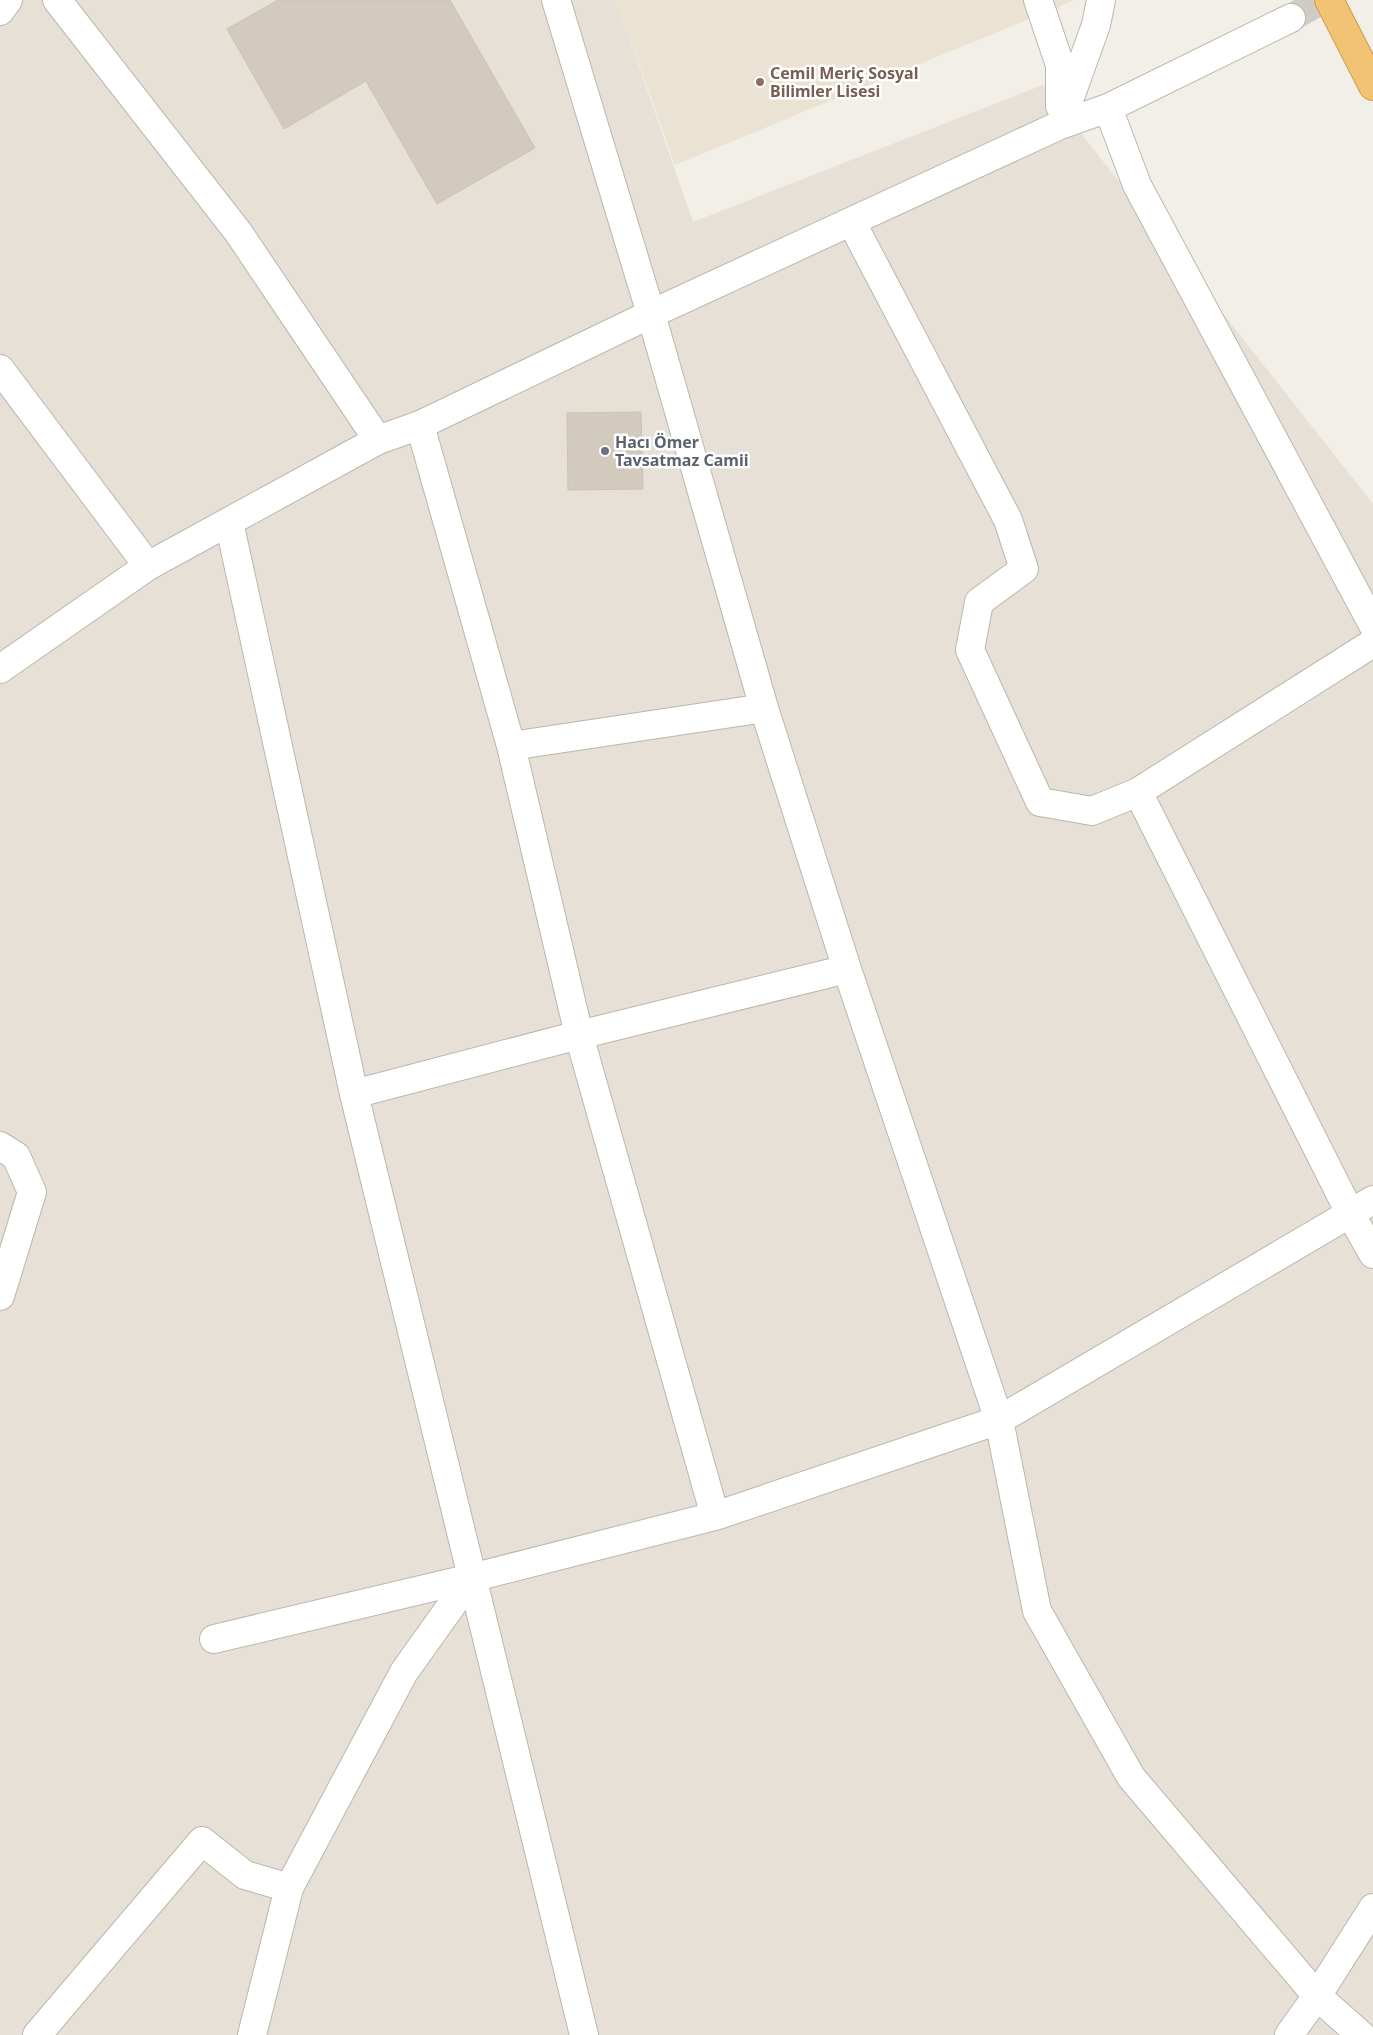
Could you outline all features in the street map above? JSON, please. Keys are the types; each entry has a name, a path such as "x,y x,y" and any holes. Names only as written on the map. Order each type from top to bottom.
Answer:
{"highway":[{"path":"1329,0 1373,86"}],"street":[{"path":"0,11 8,0"},
{"path":"57,0 238,232 378,440"},
{"path":"556,0 651,314 764,708 847,969 999,1420 1037,1611 1131,1777 1317,1996 1362,2035"},
{"path":"1038,0 1060,65 1060,125"},
{"path":"1060,125 1096,25 1101,0"},
{"path":"0,669 148,566 378,440 420,425 651,314 852,223 1060,125 1108,108 1291,18"},
{"path":"1108,108 1137,185 1373,624"},
{"path":"852,223 1008,520 1024,569 979,602 970,650 1040,802 1092,811 1138,792 1373,643"},
{"path":"0,369 148,566"},
{"path":"420,425 511,746 579,1035 715,1516"},
{"path":"229,522 354,1094 470,1578 584,2035"},
{"path":"511,746 764,708"},
{"path":"1138,792 1350,1213 1373,1254"},
{"path":"354,1094 579,1035 847,969"},
{"path":"0,1146 16,1156 32,1192 0,1296"},
{"path":"214,1639 470,1578 715,1516 999,1420 1373,1200"},
{"path":"252,2035 289,1888 404,1672 470,1578"},
{"path":"37,2035 202,1840 245,1875 289,1888"},
{"path":"1289,2035 1317,1996 1373,1908"}],"shaded area":[{"path":"0,0 616,0 693,222 1043,85 1373,504 1373,2035 0,2035"},
{"name":"Cemil Meriç Sosyal Bilimler Lisesi","path":"616,0 1075,0 675,165"}],"building":[{"path":"278,0 450,0 535,148 437,204 366,81 284,129 227,29"},
{"name":"Hacı Ömer Tavsatmaz Camii","path":"641,412 643,489 568,490 567,413"}],"tunnel":[{"path":"1291,18 1322,0"}],"place":[{"name":"Cemil Meriç Sosyal Bilimler Lisesi","path":"760,82"},
{"name":"Hacı Ömer Tavsatmaz Camii","path":"605,451"}]}
